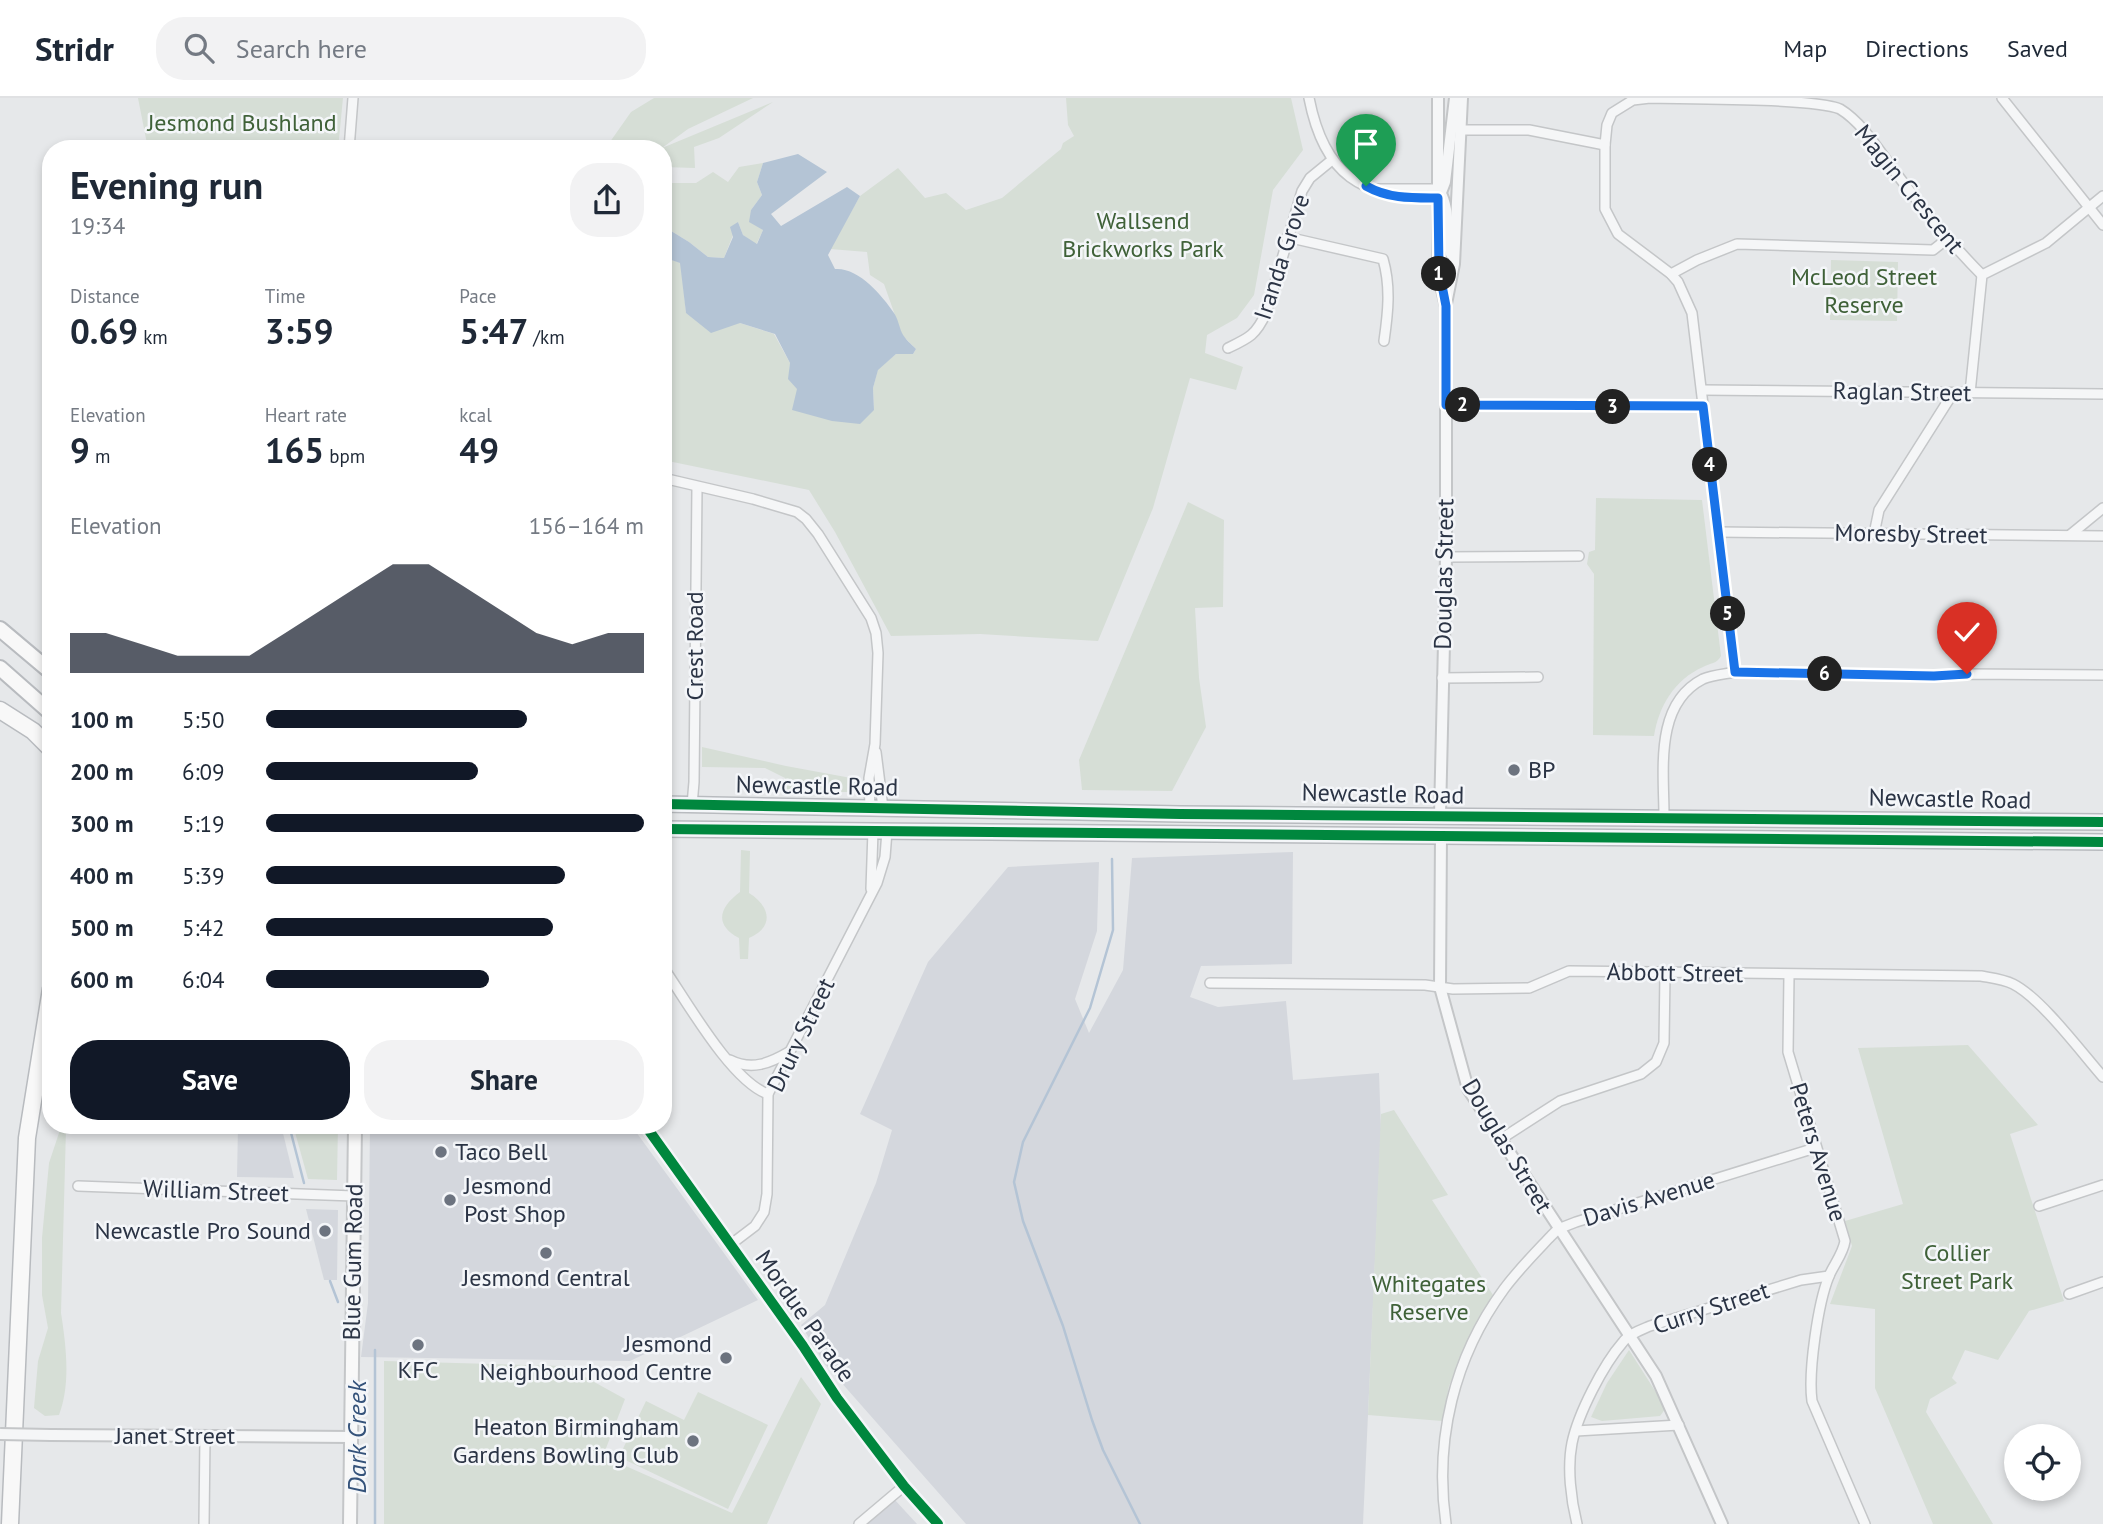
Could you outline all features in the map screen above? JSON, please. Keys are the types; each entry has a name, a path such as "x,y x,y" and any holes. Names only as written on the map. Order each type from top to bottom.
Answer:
{"highway":[{"path":"0,629 42,664"},
{"path":"0,668 42,705"},
{"path":"0,710 42,740"},
{"name":"Newcastle Road","path":"672,804 2103,822"},
{"path":"877,808 880,831"},
{"name":"Douglas Street","path":"1440,815 1441,835"},
{"path":"2042,822 2103,829"},
{"name":"Newcastle Road","path":"672,829 2103,842"},
{"path":"10,1524 27,1138 42,1045"}],"main road":[{"name":"Blue Gum Road","path":"350,1524 355,1134"}],"street":[{"path":"350,140 353,98"},
{"path":"1309,98 1320,139 1332,160 1344,173 1366,186 1439,193"},
{"name":"Douglas Street","path":"1438,98 1439,270 1446,306"},
{"path":"1439,193 1445,182 1455,98"},
{"name":"Douglas Street","path":"1440,815 1446,557 1446,306 1454,264 1462,98"},
{"path":"2001,98 2103,225"},
{"name":"Magin Crescent","path":"1671,274 1618,234 1605,209 1607,125 1612,113 1633,100 1796,99 1822,102 1840,108 1864,132 1947,239 1982,275"},
{"path":"1461,130 1529,130 1605,145"},
{"name":"Iranda Grove","path":"1228,348 1247,339 1259,327 1266,313 1302,191 1310,178 1332,160"},
{"path":"1439,193 1446,207 1448,243 1454,264"},
{"path":"1970,393 1982,275 2046,243 2103,196"},
{"path":"1287,237 1383,260 1388,276 1389,311 1384,341"},
{"path":"1735,672 1692,313 1678,282 1671,274 1737,244 1933,250 1947,239"},
{"name":"Raglan Street","path":"1702,390 2103,394"},
{"path":"1874,534 1879,510 1953,393"},
{"path":"1446,405 1703,406"},
{"path":"672,480 797,512 818,534 875,626 878,653 874,744 877,808"},
{"name":"Crest Road","path":"692,804 697,487"},
{"path":"2070,535 2103,508"},
{"name":"Moresby Street","path":"1718,532 2103,536"},
{"path":"1446,557 1578,556"},
{"path":"1664,817 1666,732 1670,715 1682,693 1705,678 1735,672 1934,676 2103,675"},
{"path":"1442,678 1538,677"},
{"name":"Drury Street","path":"867,901 880,831"},
{"name":"Drury Street","path":"730,1245 755,1226 764,1212 767,1194 768,1094 884,865 880,831"},
{"name":"Douglas Street","path":"1441,835 1440,987 1468,1089 1656,1376 1722,1524"},
{"name":"Abbott Street","path":"1210,983 1453,989 1529,988 1569,971 1998,978 2034,999 2103,1077"},
{"path":"1501,1139 1560,1101 1641,1074 1656,1062 1664,1043 1665,973"},
{"name":"Peters Avenue","path":"1789,975 1788,1052 1845,1241 1844,1249 1829,1276 1814,1348 1812,1401 1865,1524"},
{"path":"672,980 726,1059 747,1081 768,1094"},
{"path":"726,1059 738,1064 762,1065 791,1051"},
{"name":"Mordue Parade","path":"651,1134 830,1388 904,1486 939,1524"},
{"name":"Davis Avenue","path":"1447,1524 1442,1478 1444,1434 1452,1394 1464,1362 1480,1328 1504,1289 1558,1229 1815,1148"},
{"path":"2039,1206 2103,1185"},
{"name":"William Street","path":"78,1186 354,1196"},
{"name":"Curry Street","path":"1577,1524 1571,1480 1572,1444 1599,1378 1629,1337 1650,1325 1801,1280 1829,1276"},
{"path":"2069,1294 2103,1282"},
{"path":"1576,1431 1679,1425"},
{"name":"Janet Street","path":"0,1434 350,1437"},
{"path":"204,1524 205,1436"},
{"path":"859,1524 904,1486"}],"shaded area":[{"path":"1293,852 1292,964 1201,966 1190,997 1218,1007 1286,1001 1293,1080 1379,1073 1381,1130 1363,1524 966,1524 825,1364 801,1325 825,1305 876,1183 892,1130 860,1114 928,962 1008,867 1099,862 1097,931 1075,999 1089,1033 1123,970 1132,858"},
{"path":"238,1134 283,1134 294,1178 237,1177"},
{"name":"Jesmond Central","path":"370,1134 638,1134 758,1300 630,1361 361,1357 368,1303"},
{"name":"Newcastle Pro Sound","path":"306,1209 338,1210 337,1280 324,1280"},
{"path":"894,1499 917,1524 863,1524"}],"green space":[{"name":"Jesmond Bushland","path":"138,98 343,98 339,140 146,140"},
{"path":"654,98 753,98 688,129 672,141 611,140 631,112"},
{"name":"Wallsend Brickworks Park","path":"1066,98 1291,98 1303,150 1273,190 1254,295 1237,318 1207,335 1205,353 1243,367 1236,390 1190,378 1153,508 1098,641 980,634 891,636 835,532 809,490 672,462 672,260 681,263 686,313 740,323 774,334 790,363 789,379 798,389 874,410 873,388 878,369 896,354 913,354 916,349 902,335 884,284 870,275 867,252 830,249 860,196 898,168 925,198 946,193 966,210 1002,198 1074,136 1068,125"},
{"path":"773,102 719,138 694,147 695,168 672,167 672,144"},
{"path":"763,163 757,182 762,195 751,210 763,230 756,245 743,235 738,222 724,258 708,257 672,232 672,183 696,183 713,172 728,182 739,167"},
{"name":"McLeod Street Reserve","path":"1831,260 1898,262 1897,321 1830,320"},
{"path":"1596,498 1702,500 1721,656 1715,662 1693,672 1676,687 1664,704 1654,736 1593,735 1594,574 1587,564 1589,552 1595,550"},
{"path":"1188,502 1224,520 1223,607 1195,608 1199,678 1206,727 1172,791 1082,790 1079,760"},
{"path":"702,747 862,780 854,792 785,792 785,778 765,768 702,767"},
{"path":"741,850 750,851 749,893 762,904 767,916 763,928 749,938 748,959 740,959 739,938 725,927 722,915 724,909 740,892"},
{"name":"Collier Street Park","path":"1968,1045 2038,1125 2010,1134 2064,1301 2029,1311 1998,1360 1965,1350 1952,1378 1957,1383 1930,1399 1926,1412 1993,1524 1933,1524 1875,1388 1875,1309 1830,1304 1852,1246 1845,1221 1903,1204 1858,1048"},
{"name":"Whitegates Reserve","path":"1394,1110 1448,1195 1432,1200 1493,1295 1449,1386 1442,1421 1368,1415 1381,1114"},
{"path":"59,1134 66,1134 61,1313 66,1378 59,1415 45,1416 34,1408 38,1361 48,1328 42,1295 42,1238 49,1163"},
{"path":"296,1134 338,1134 337,1180 308,1179"},
{"path":"1629,1350 1666,1408 1660,1416 1602,1421 1591,1417 1607,1383"},
{"path":"384,1361 565,1366 625,1399 603,1456 732,1513 801,1377 821,1404 767,1524 384,1524"},
{"name":"Heaton Birmingham Gardens Bowling Club","path":"698,1392 768,1425 728,1509 619,1457 646,1401 684,1420"}],"water":[{"path":"798,154 827,172 771,214 781,226 847,187 860,196 828,255 835,269 852,272 861,277 883,298 894,313 903,335 916,349 913,354 896,354 878,370 873,388 874,410 860,424 832,421 792,410 797,389 788,379 790,363 775,334 740,323 711,333 686,313 680,263 672,260 672,232 708,257 724,258 733,237 730,227 738,222 743,235 757,244 763,230 749,222 751,210 762,195 757,182 763,163"}],"waterway":[{"path":"1112,859 1113,930 1090,1008 1023,1142 1014,1182 1023,1221 1063,1326 1103,1450 1140,1524"},
{"name":"Dark Creek","path":"291,1134 304,1183"},
{"name":"Dark Creek","path":"330,1281 338,1302"},
{"name":"Dark Creek","path":"375,1350 375,1524"}],"cycle path":[{"path":"672,804 1180,814 2103,822"},
{"path":"672,829 2103,842"},
{"path":"651,1134 837,1398 904,1486 938,1524"}],"place":[{"name":"BP","path":"1514,770"},
{"name":"Taco Bell","path":"441,1152"},
{"name":"Jesmond Post Shop","path":"450,1200"},
{"name":"Newcastle Pro Sound","path":"325,1231"},
{"name":"Jesmond Central","path":"546,1253"},
{"name":"KFC","path":"418,1345"},
{"name":"Jesmond Neighbourhood Centre","path":"726,1358"},
{"name":"Heaton Birmingham Gardens Bowling Club","path":"693,1441"}],"route":[{"path":"1366,186 1398,197 1438,198 1439,270 1446,306 1446,405 1703,406 1735,672 1934,676 1967,674"}]}
